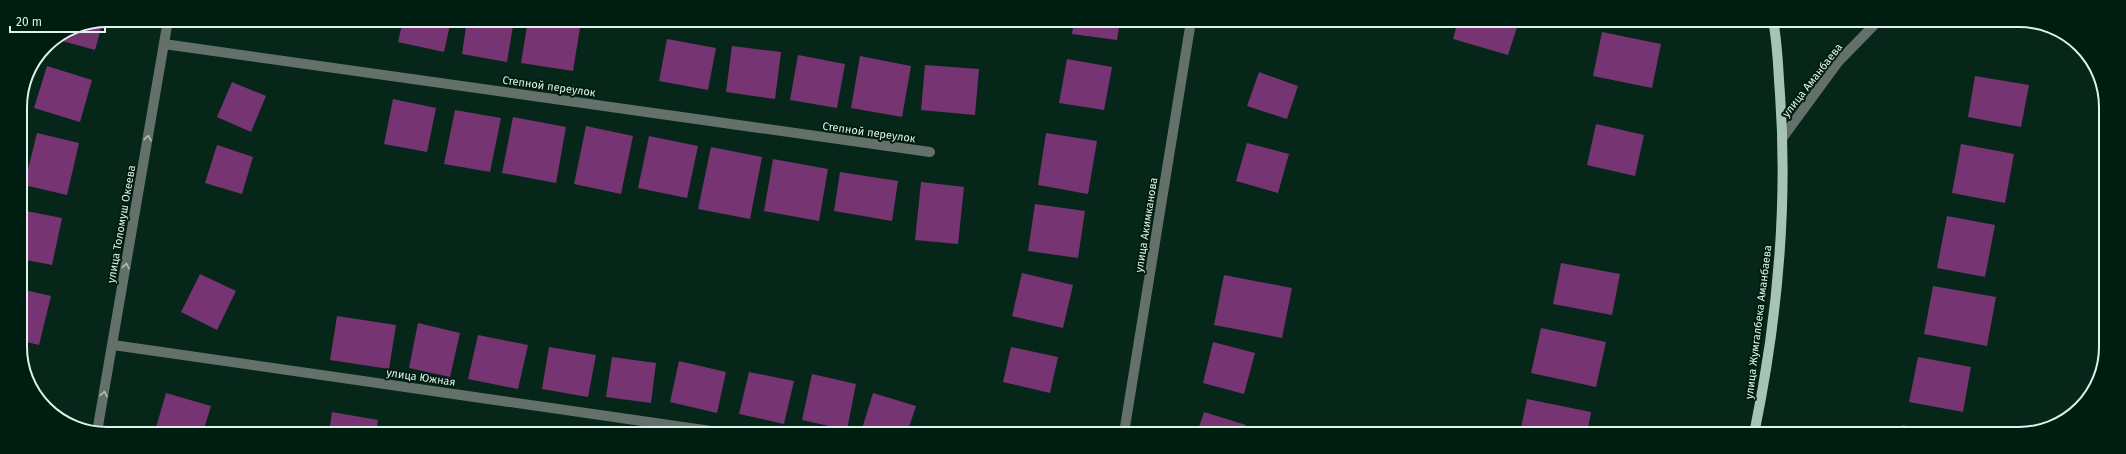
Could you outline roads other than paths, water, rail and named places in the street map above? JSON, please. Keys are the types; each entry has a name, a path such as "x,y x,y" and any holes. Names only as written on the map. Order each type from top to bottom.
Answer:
{"main road":[{"name":"улица Жумгалбека Аманбаева","path":"1755,427 1780,256 1783,137 1774,27"}],"street":[{"name":"улица Толомуш Океева","path":"98,426 167,27"},
{"name":"улица Акимканова","path":"1125,427 1190,27"},
{"name":"улица Аманбаева","path":"1783,137 1838,62 1873,27"},
{"name":"Степной переулок","path":"164,44 930,152"},
{"name":"улица Южная","path":"113,344 684,427"}]}
